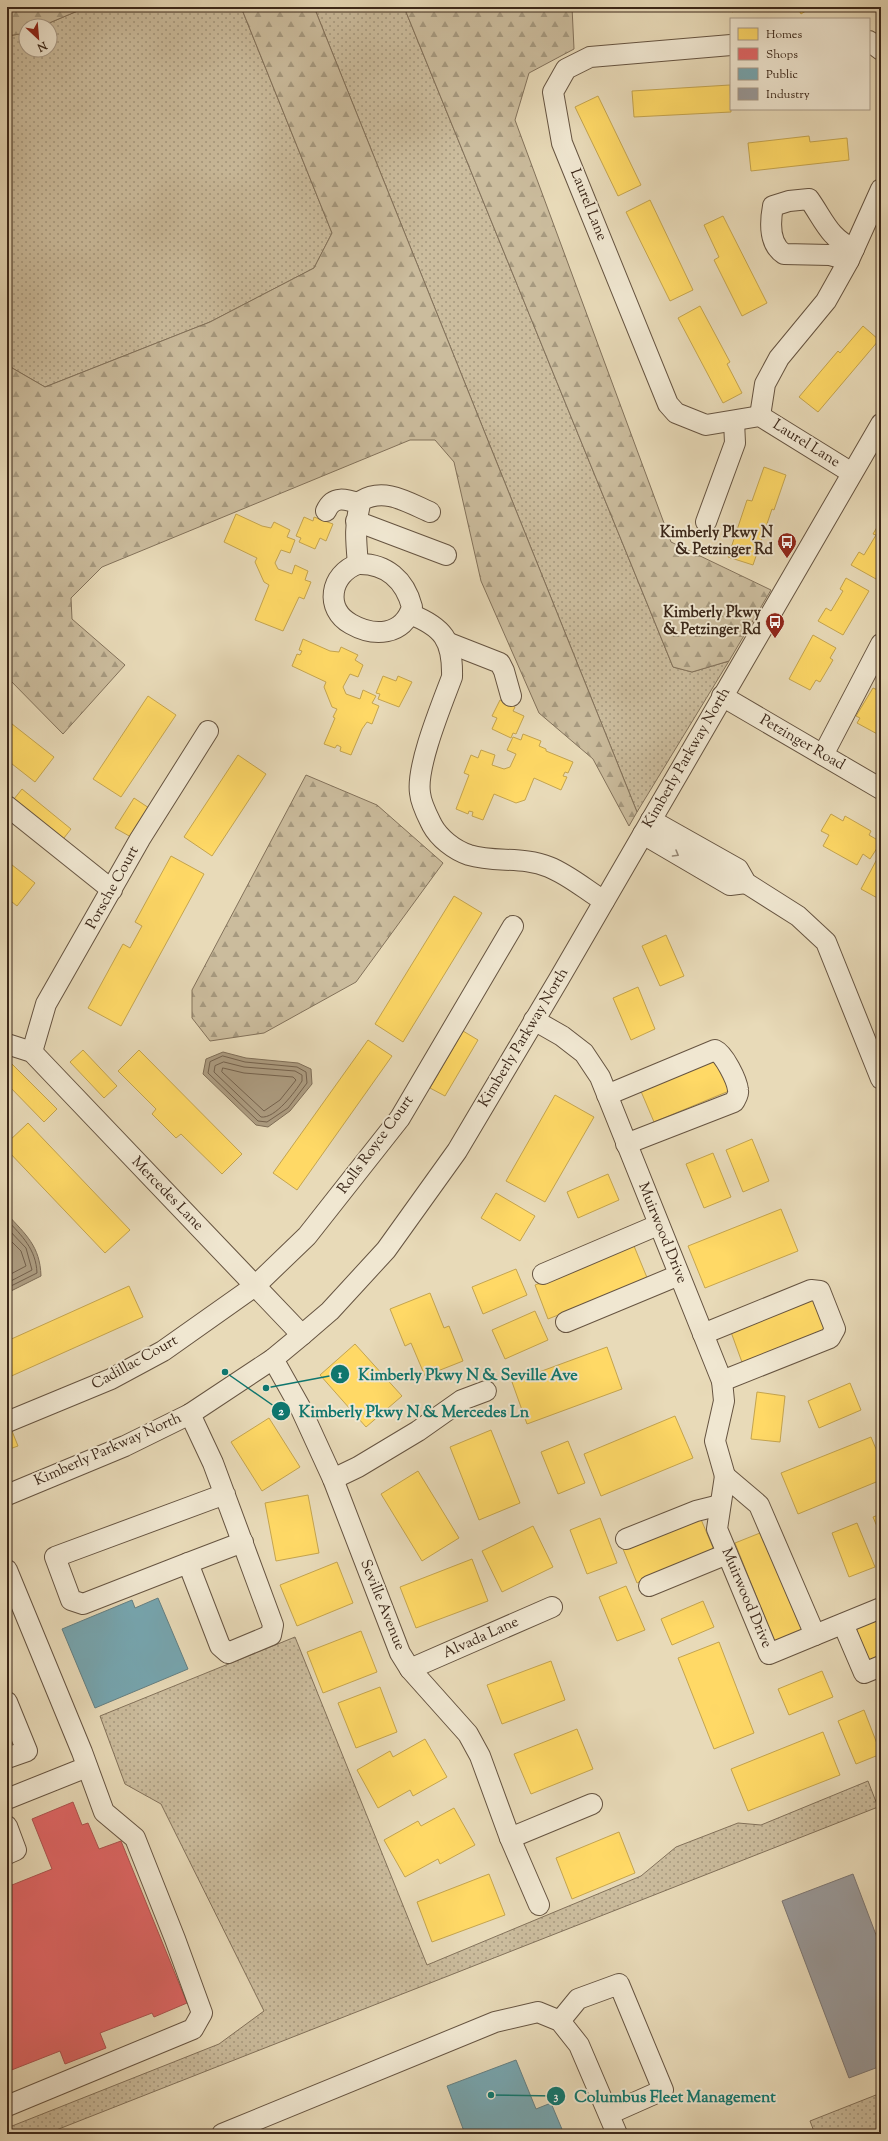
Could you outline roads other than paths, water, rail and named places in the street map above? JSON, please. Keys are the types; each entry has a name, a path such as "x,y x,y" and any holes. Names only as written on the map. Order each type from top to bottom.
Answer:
{"street":[{"path":"870,43 881,50"},
{"name":"Laurel Lane","path":"730,45 590,57 566,69 553,92 562,143 668,404 676,413 706,425 734,421 748,416 760,416 852,473"},
{"name":"Laurel Lane","path":"760,416 765,384 779,358 826,302 852,255 881,189"},
{"path":"706,522 735,443 734,421"},
{"name":"Kimberly Parkway North","path":"7,1495 125,1446 190,1414 272,1359 302,1336 330,1312 386,1250 457,1151 881,424"},
{"path":"358,564 355,532 361,501 371,495 390,495 430,512"},
{"path":"326,510 329,504 336,500 347,499 358,512 446,555"},
{"path":"358,564 378,565 396,576 409,597 412,607 410,614 399,627 384,633 368,631 350,624 337,609 333,590 339,576 350,567 358,564"},
{"path":"410,614 439,629 449,643 452,660 452,677 421,773 420,793 423,806 434,828 454,848 485,859 518,859 550,868 604,901"},
{"path":"449,643 500,663 504,671 511,696"},
{"path":"822,755 881,644"},
{"name":"Petzinger Road","path":"722,696 881,789"},
{"name":"Porsche Court","path":"32,1052 46,1004 140,839 208,731"},
{"path":"7,806 112,890"},
{"path":"647,827 738,869 746,883 798,916 826,942 881,1079"},
{"name":"Rolls Royce Court","path":"254,1286 307,1236 400,1118 513,926"},
{"name":"Muirwood Drive","path":"534,1020 562,1036 584,1053 600,1077 658,1225 722,1381 724,1401 715,1441 725,1476 717,1529 769,1654 815,1635"},
{"path":"7,1044 32,1052"},
{"path":"607,1095 715,1050 720,1052 726,1061 738,1090 737,1097 734,1102 626,1144"},
{"name":"Mercedes Lane","path":"32,1052 302,1336"},
{"path":"543,1274 658,1225"},
{"path":"566,1322 679,1275"},
{"name":"Cadillac Court","path":"7,1422 56,1403 124,1372 163,1350 254,1286"},
{"path":"703,1334 811,1290 820,1291 835,1329 830,1338 722,1381"},
{"name":"Seville Avenue","path":"272,1359 300,1407 333,1479 391,1633 410,1669 468,1734 480,1756 510,1838 539,1905"},
{"path":"333,1479 358,1467 418,1432 462,1400 486,1391"},
{"path":"188,1563 220,1646 228,1653 271,1635 273,1624 243,1542 213,1463 190,1414"},
{"path":"725,1476 759,1504 815,1635 881,1608"},
{"path":"225,1494 56,1557 71,1600 83,1604 243,1542"},
{"path":"626,1539 696,1511 720,1505"},
{"path":"649,1586 727,1554"},
{"path":"7,1570 104,1812 135,1838 175,1939 202,2013 193,2029 7,2106"},
{"name":"Alvada Lane","path":"410,1669 552,1607"},
{"path":"843,1624 864,1673 881,1666"},
{"path":"7,1704 26,1751 7,1758"},
{"path":"7,1800 87,1767"},
{"path":"510,1838 592,1804"},
{"path":"7,1826 16,1850 7,1854"},
{"path":"560,2020 578,1999 619,1984 663,2090 609,2114"},
{"path":"222,2134 495,2022 538,2012 560,2020 579,2045 617,2134"}],"water":[{"path":"223,1052 246,1058 298,1063 311,1069 312,1084 290,1111 268,1127 256,1125 203,1074 206,1059"},
{"path":"7,1214 26,1235 35,1249 41,1276 7,1293"}],"place":[{"name":"Kimberly Pkwy N & Petzinger Rd","path":"787,559"},
{"name":"Kimberly Pkwy & Petzinger Rd","path":"775,639"},
{"name":"Kimberly Pkwy N & Mercedes Ln","path":"225,1372"},
{"name":"Kimberly Pkwy N & Seville Ave","path":"266,1388"},
{"name":"Columbus Fleet Management","path":"491,2095"}]}
